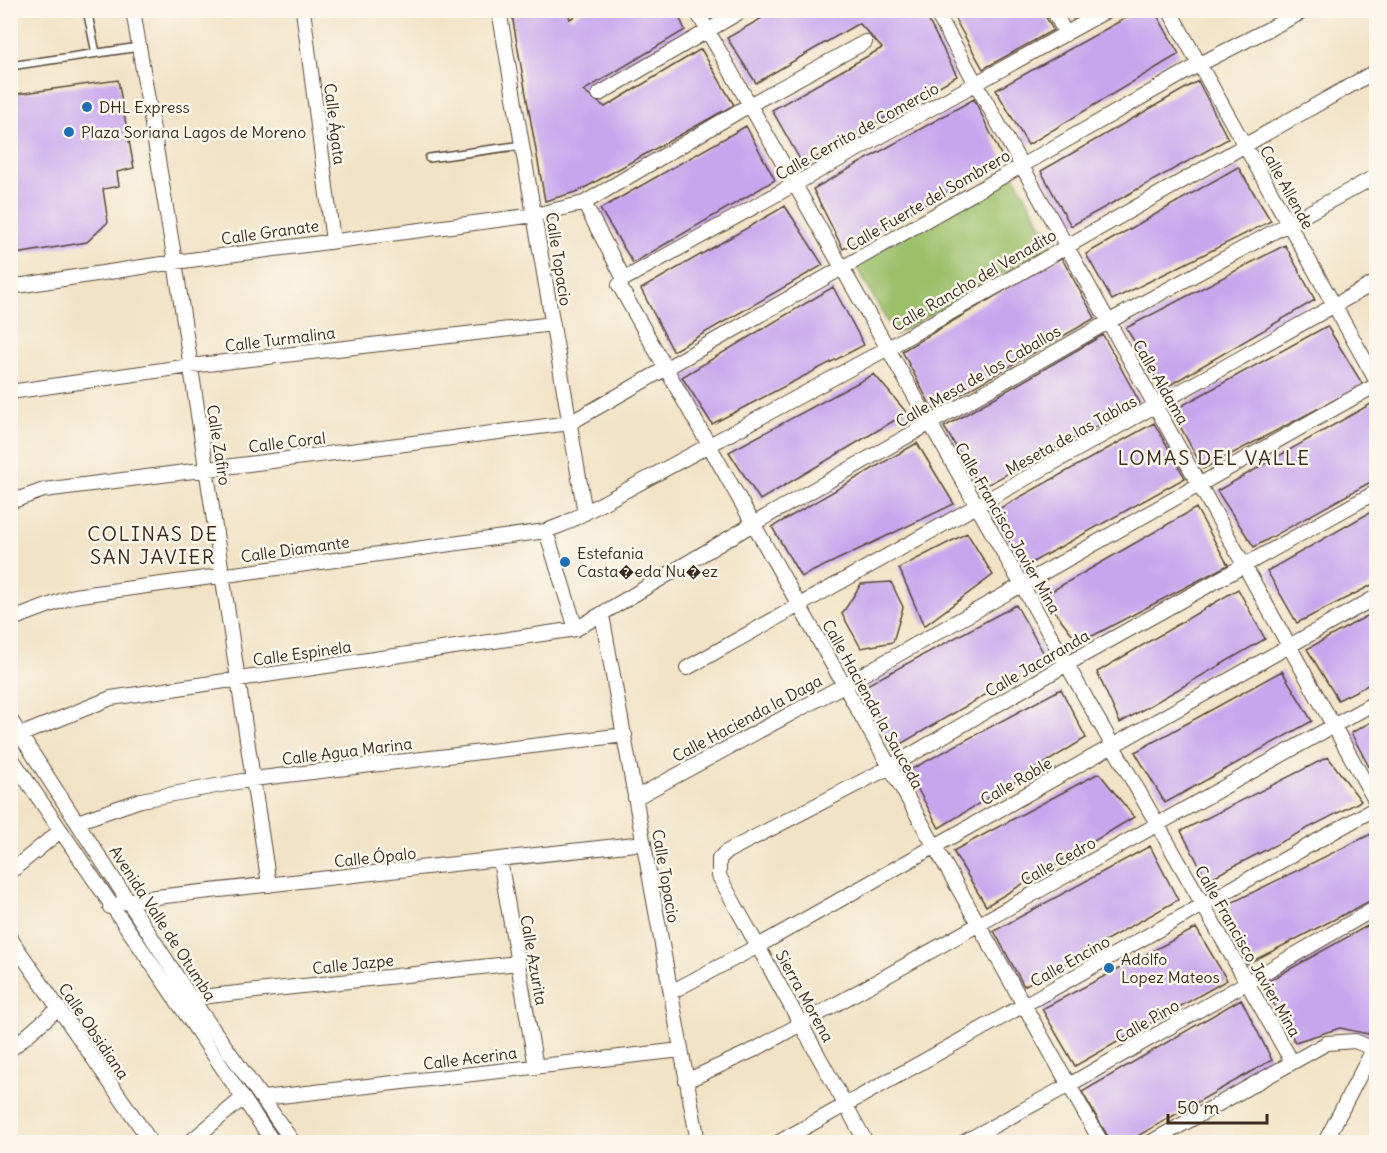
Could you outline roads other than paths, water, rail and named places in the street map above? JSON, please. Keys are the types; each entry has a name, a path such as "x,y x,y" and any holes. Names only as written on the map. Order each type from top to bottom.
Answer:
{"street":[{"name":"Calle Zafiro","path":"133,10 175,262 269,885"},
{"name":"Calle Ágata","path":"303,10 333,241"},
{"name":"Calle Topacio","path":"499,10 585,513"},
{"name":"Calle Francisco Javier Mina","path":"696,10 1292,1062"},
{"path":"599,94 743,10"},
{"name":"Calle Aldama","path":"935,10 1377,802"},
{"path":"1053,10 1066,34"},
{"name":"Calle Cerrito de Comercio","path":"623,280 1108,10"},
{"name":"Calle Allende","path":"1170,10 1377,380"},
{"name":"Calle Fuerte del Sombrero","path":"570,423 1200,64 1306,10"},
{"name":"Calle Granate","path":"10,287 175,262 535,215 584,203 751,104 865,42"},
{"name":"Calle Rancho del Venadito","path":"585,513 888,348 1377,71"},
{"name":"Calle Mesa de los Caballos","path":"602,615 753,524 1108,322 1377,176"},
{"name":"Calle Hacienda la Sauceda","path":"584,203 623,280 620,290 1101,1143"},
{"name":"Meseta de las Tablas","path":"687,668 1377,282"},
{"name":"Calle Turmalina","path":"10,392 190,366 553,324"},
{"name":"Calle Hacienda la Daga","path":"635,798 844,685 1377,385"},
{"name":"Calle Coral","path":"10,502 44,490 570,423"},
{"name":"Calle Jacaranda","path":"718,866 719,859 726,852 890,767 1067,664 1246,567 1377,492"},
{"name":"Calle Diamante","path":"10,620 74,596 546,531 585,513"},
{"path":"546,531 576,629"},
{"name":"Calle Roble","path":"670,992 758,946 1289,644 1377,597"},
{"name":"Calle Topacio","path":"602,615 698,1143"},
{"name":"Calle Espinela","path":"15,736 111,698 576,629 602,615"},
{"name":"Calle Cedro","path":"686,1081 756,1049 802,1024 1377,702"},
{"name":"Avenida Valle de Otumba","path":"10,719 15,736 77,822 191,998 293,1143"},
{"name":"Calle Agua Marina","path":"77,822 141,800 253,779 625,735"},
{"name":"Avenida Valle de Otumba","path":"10,756 110,907 273,1143"},
{"name":"Calle Encino","path":"779,1143 1377,808"},
{"path":"10,872 60,831"},
{"name":"Calle Ópalo","path":"110,907 129,900 644,843"},
{"name":"Calle Azurita","path":"500,860 536,1066"},
{"name":"Sierra Morena","path":"718,866 719,876 866,1143"},
{"name":"Calle Pino","path":"964,1143 1377,908"},
{"name":"Calle Obsidiana","path":"10,938 151,1143"},
{"name":"Calle Jazpe","path":"191,998 518,963"},
{"path":"10,1050 59,1008"},
{"path":"1151,1143 1327,1043 1355,1041 1376,1047 1325,1143"},
{"name":"Calle Acerina","path":"263,1098 681,1050"},
{"path":"190,1143 243,1098"}],"lane":[{"path":"87,10 96,53"},
{"path":"10,66 139,47"},
{"path":"429,158 523,145"}],"place":[{"name":"DHL Express","path":"87,107"},
{"name":"Plaza Soriana Lagos de Moreno","path":"69,132"},
{"name":"Estefania Casta�eda Nu�ez","path":"565,562"},
{"name":"Adolfo Lopez Mateos","path":"1109,968"}],"district":[{"name":"LOMAS DEL VALLE","path":"1214,458"},
{"name":"COLINAS DE SAN JAVIER","path":"153,546"}]}
